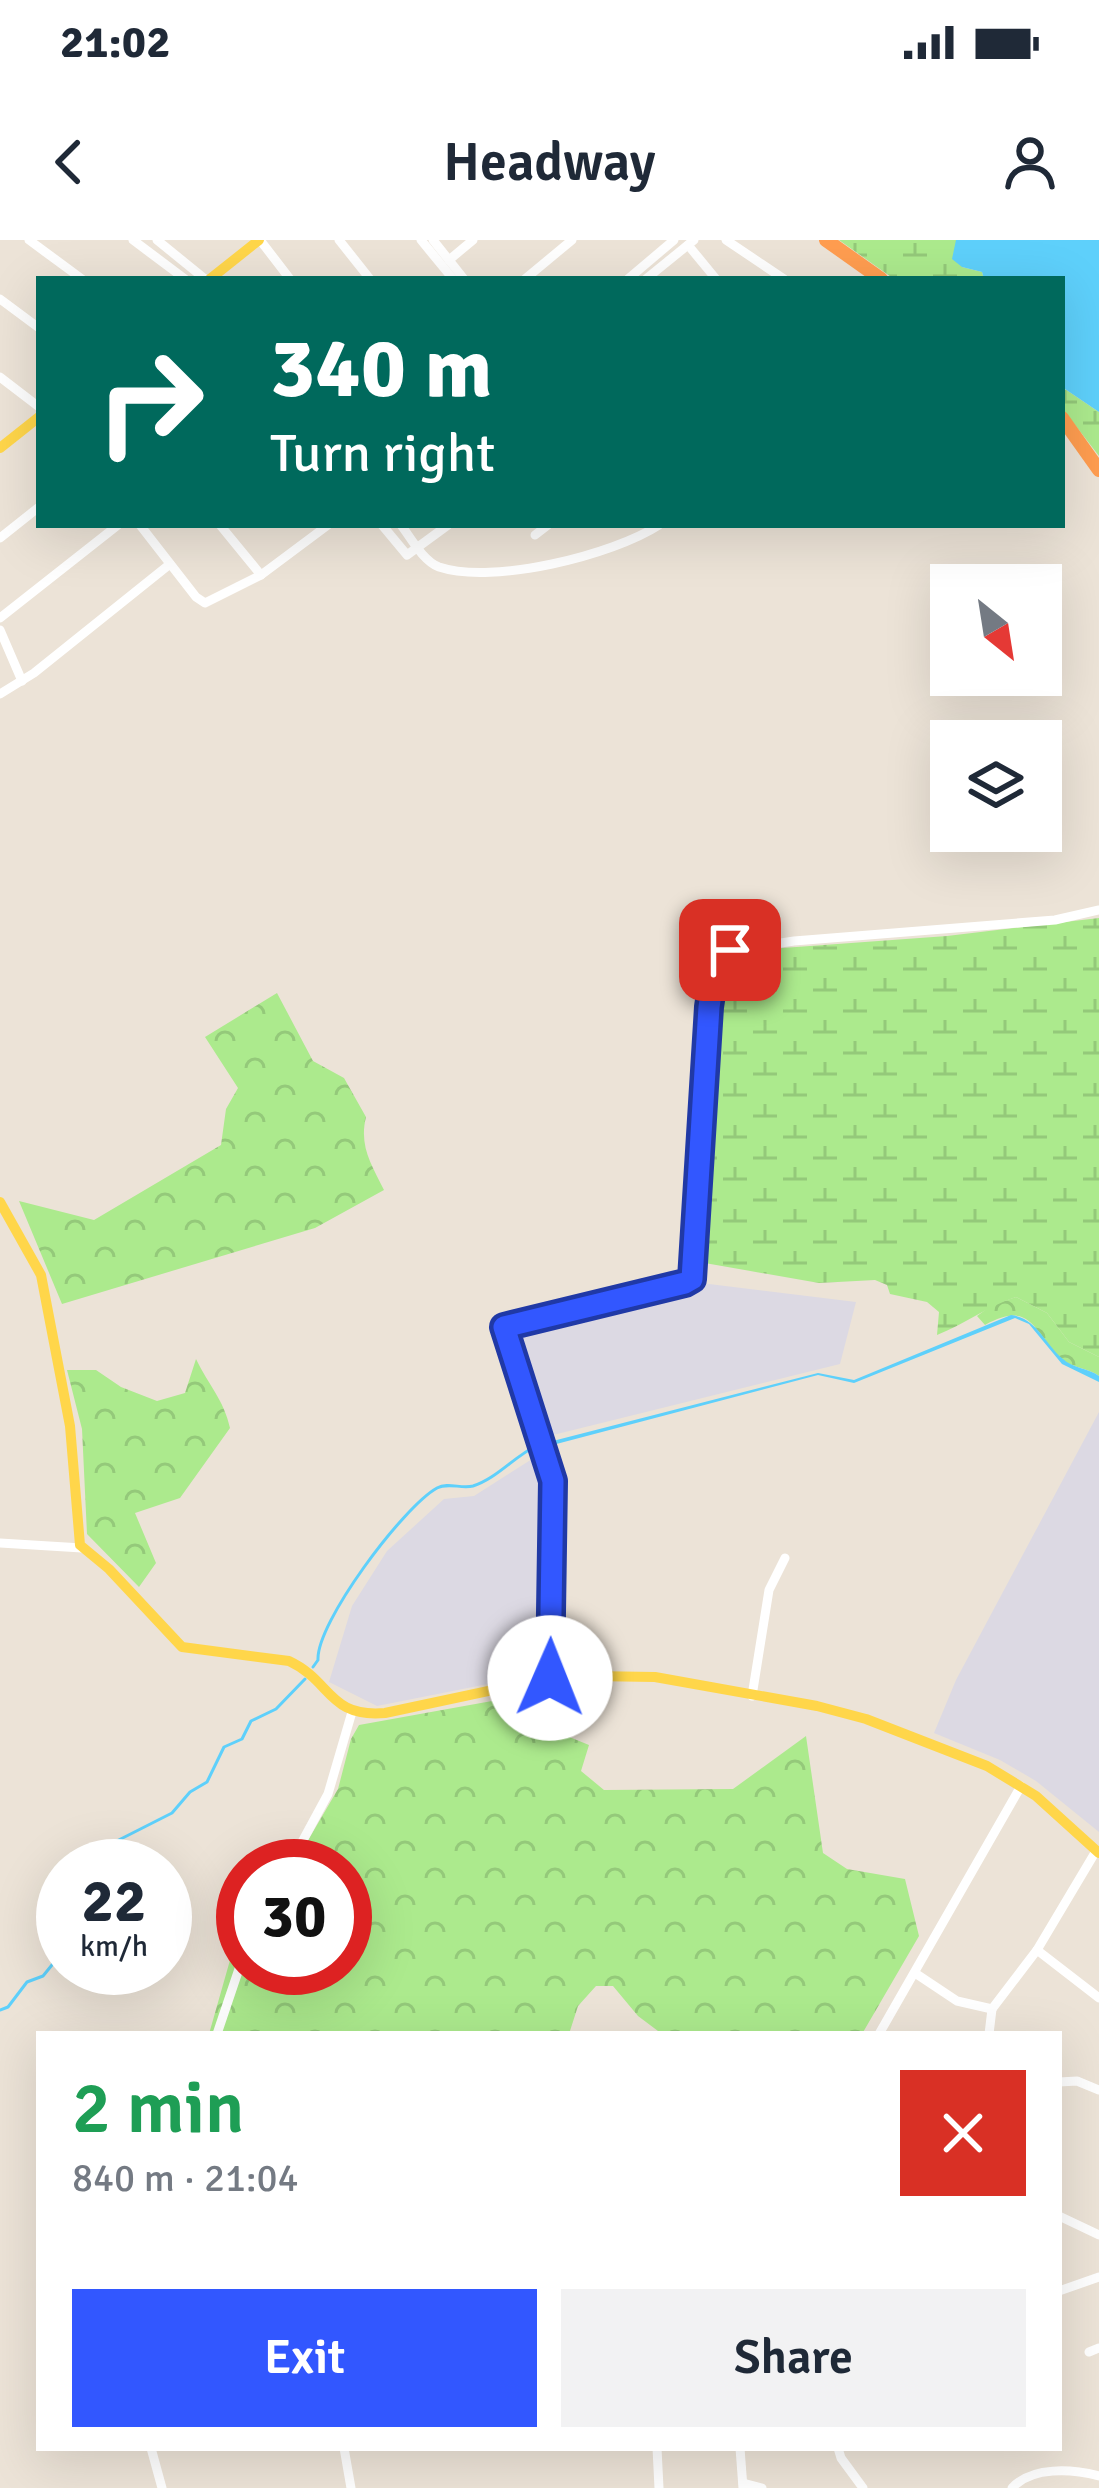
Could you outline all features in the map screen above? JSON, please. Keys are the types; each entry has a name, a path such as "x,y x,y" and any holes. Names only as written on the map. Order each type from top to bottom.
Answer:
{"highway":[{"path":"826,240 877,276"},
{"path":"1065,422 1095,464"}],"main road":[{"path":"212,276 259,240"},
{"path":"0,448 36,419"},
{"path":"0,1202 41,1275 70,1426 82,1548 109,1569 182,1647 292,1663 352,1712 386,1713 550,1678 655,1677 866,1719 968,1758 1022,1786 1098,1852"}],"street":[{"path":"29,240 78,276"},
{"path":"133,240 181,276"},
{"path":"157,240 172,245 205,276"},
{"path":"259,240 288,276"},
{"path":"339,240 368,276"},
{"path":"422,240 451,276"},
{"path":"434,240 462,276"},
{"path":"449,260 473,240"},
{"path":"530,276 572,240"},
{"path":"632,276 674,240"},
{"path":"726,240 780,276"},
{"path":"650,276 691,243 714,276"},
{"path":"0,299 36,326"},
{"path":"0,377 36,404"},
{"path":"0,538 36,509"},
{"path":"0,618 114,528"},
{"path":"142,528 205,603 261,575 324,528"},
{"path":"222,528 261,575"},
{"path":"304,528 312,538"},
{"path":"384,528 404,554 444,528"},
{"path":"403,528 428,560 444,568 505,572 631,541 654,528"},
{"path":"535,535 544,528"},
{"path":"0,694 170,564"},
{"path":"0,630 22,681"},
{"path":"550,1678 553,1481 502,1323 692,1279 716,960 722,952 794,941 1055,920 1099,910"},
{"path":"0,1543 82,1548"},
{"path":"752,1696 769,1590 785,1558"},
{"path":"304,1839 328,1794 352,1712"},
{"path":"881,2031 1022,1786"},
{"path":"989,2031 992,2009 1037,1951 1098,1852"},
{"path":"1037,1951 1099,1998"},
{"path":"915,1973 957,2001 992,2009"},
{"path":"218,2031 230,1995"},
{"path":"1062,2082 1077,2081 1099,2090"},
{"path":"1062,2217 1099,2235"},
{"path":"1062,2290 1099,2277"},
{"path":"153,2451 162,2488"},
{"path":"345,2451 351,2488"},
{"path":"657,2451 659,2488"},
{"path":"740,2451 743,2485 762,2488"},
{"path":"839,2451 863,2488"},
{"path":"1012,2488 1022,2477 1034,2474 1099,2476"}],"shaded area":[{"path":"709,1284 856,1302 840,1364 549,1436 513,1334"},
{"path":"1099,1412 1099,1832 1036,1781 1000,1760 934,1733 956,1680"},
{"path":"540,1454 546,1486 538,1667 508,1680 377,1706 329,1682 352,1606 387,1551 444,1499 474,1496"}],"green space":[{"path":"839,240 956,240 962,267 983,276 890,276"},
{"path":"1065,389 1099,412 1099,456 1065,412"},
{"path":"1099,918 1099,1357 1069,1342 1047,1313 1016,1297 937,1335 939,1312 927,1302 890,1294 887,1285 875,1280 819,1283 699,1262 719,964 754,950 947,936"},
{"path":"277,993 313,1061 344,1078 366,1117 365,1146 384,1190 315,1228 62,1304 19,1201 94,1220 221,1145 226,1109 238,1088 205,1037"},
{"path":"1016,1297 1047,1313 1069,1342 1099,1357 1099,1376 1063,1360 1023,1318 1001,1318 985,1325 977,1316"},
{"path":"196,1359 230,1428 180,1498 135,1513 156,1563 139,1587 87,1534 82,1429 67,1370 96,1370 121,1387 157,1401 185,1393"},
{"path":"536,1693 552,1730 589,1745 581,1771 604,1790 733,1789 806,1736 823,1853 847,1869 905,1879 919,1936 864,2031 658,2031 613,1986 596,1986 578,2006 570,2031 210,2031 220,1995 372,1995 372,1839 309,1839 338,1789 359,1725"}],"water":[{"path":"956,240 1099,240 1099,412 1065,389 1065,276 983,276 952,259"},
{"path":"1011,1315 1027,1321 1063,1359 1099,1376 1099,1382 1062,1364 1029,1324 1015,1318 854,1383 818,1375 545,1447 545,1443 818,1373 854,1380"}],"waterway":[{"path":"313,1667 346,1594 422,1499 441,1486 481,1483 536,1446"},
{"path":"121,1839 172,1813 190,1792 207,1782 224,1747 242,1739 251,1721 276,1709 305,1679"},
{"path":"0,2010 36,1979"}],"route":[{"path":"550,1678 553,1481 504,1327 692,1279 709,1007 716,960 730,950"}]}
